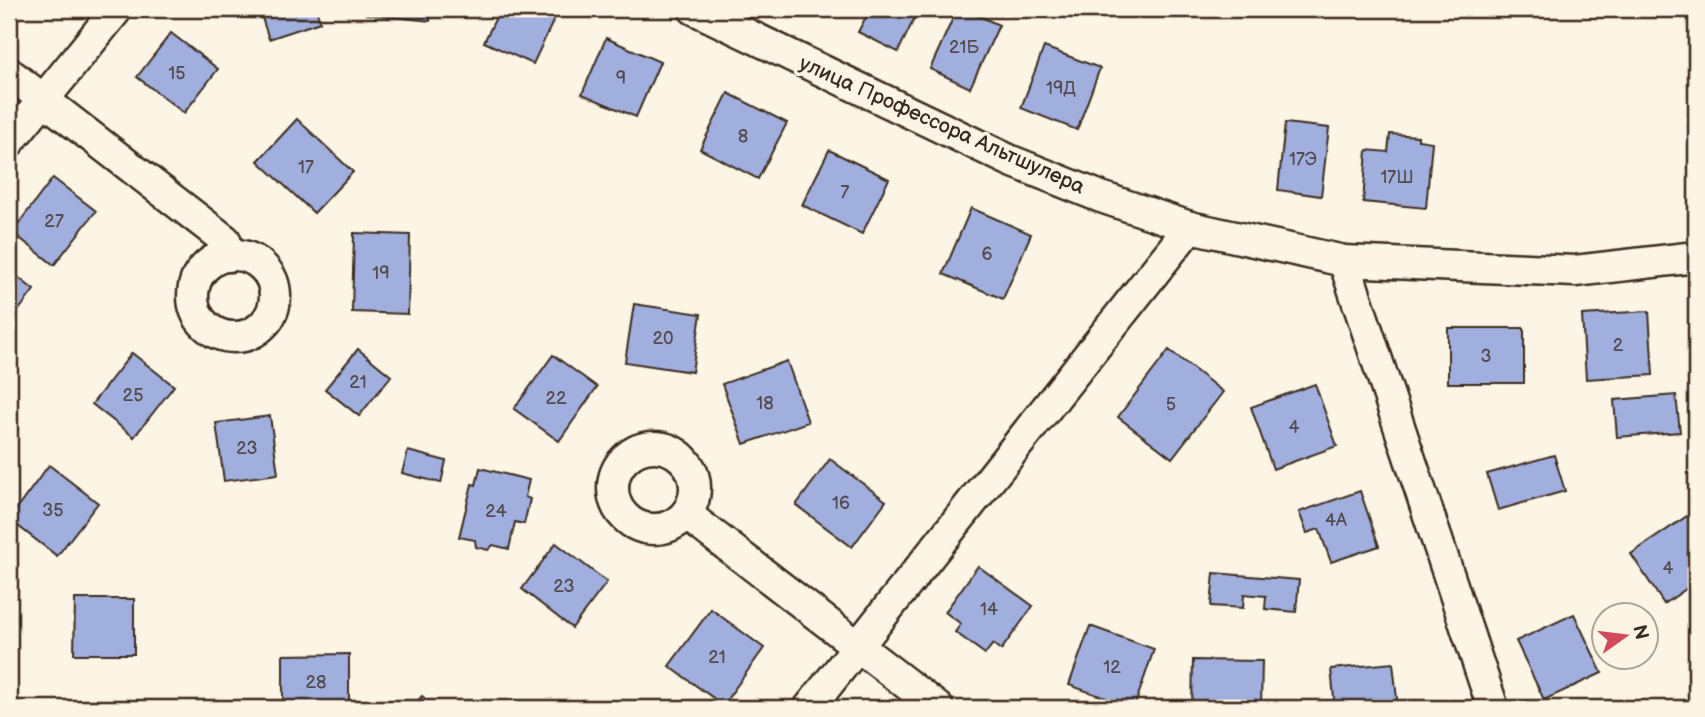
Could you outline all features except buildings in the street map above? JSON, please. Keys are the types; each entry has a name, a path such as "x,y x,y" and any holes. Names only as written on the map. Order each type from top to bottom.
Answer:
{"street":[{"path":"9,142 117,9"},
{"name":"улица Профессора Альтшулера","path":"694,9 1011,161 1101,197 1190,227 1344,261 1575,271 1696,257"},
{"path":"9,73 225,240 229,256"},
{"path":"809,708 1190,227"},
{"path":"1344,261 1493,708"},
{"path":"686,514 938,708"}]}
